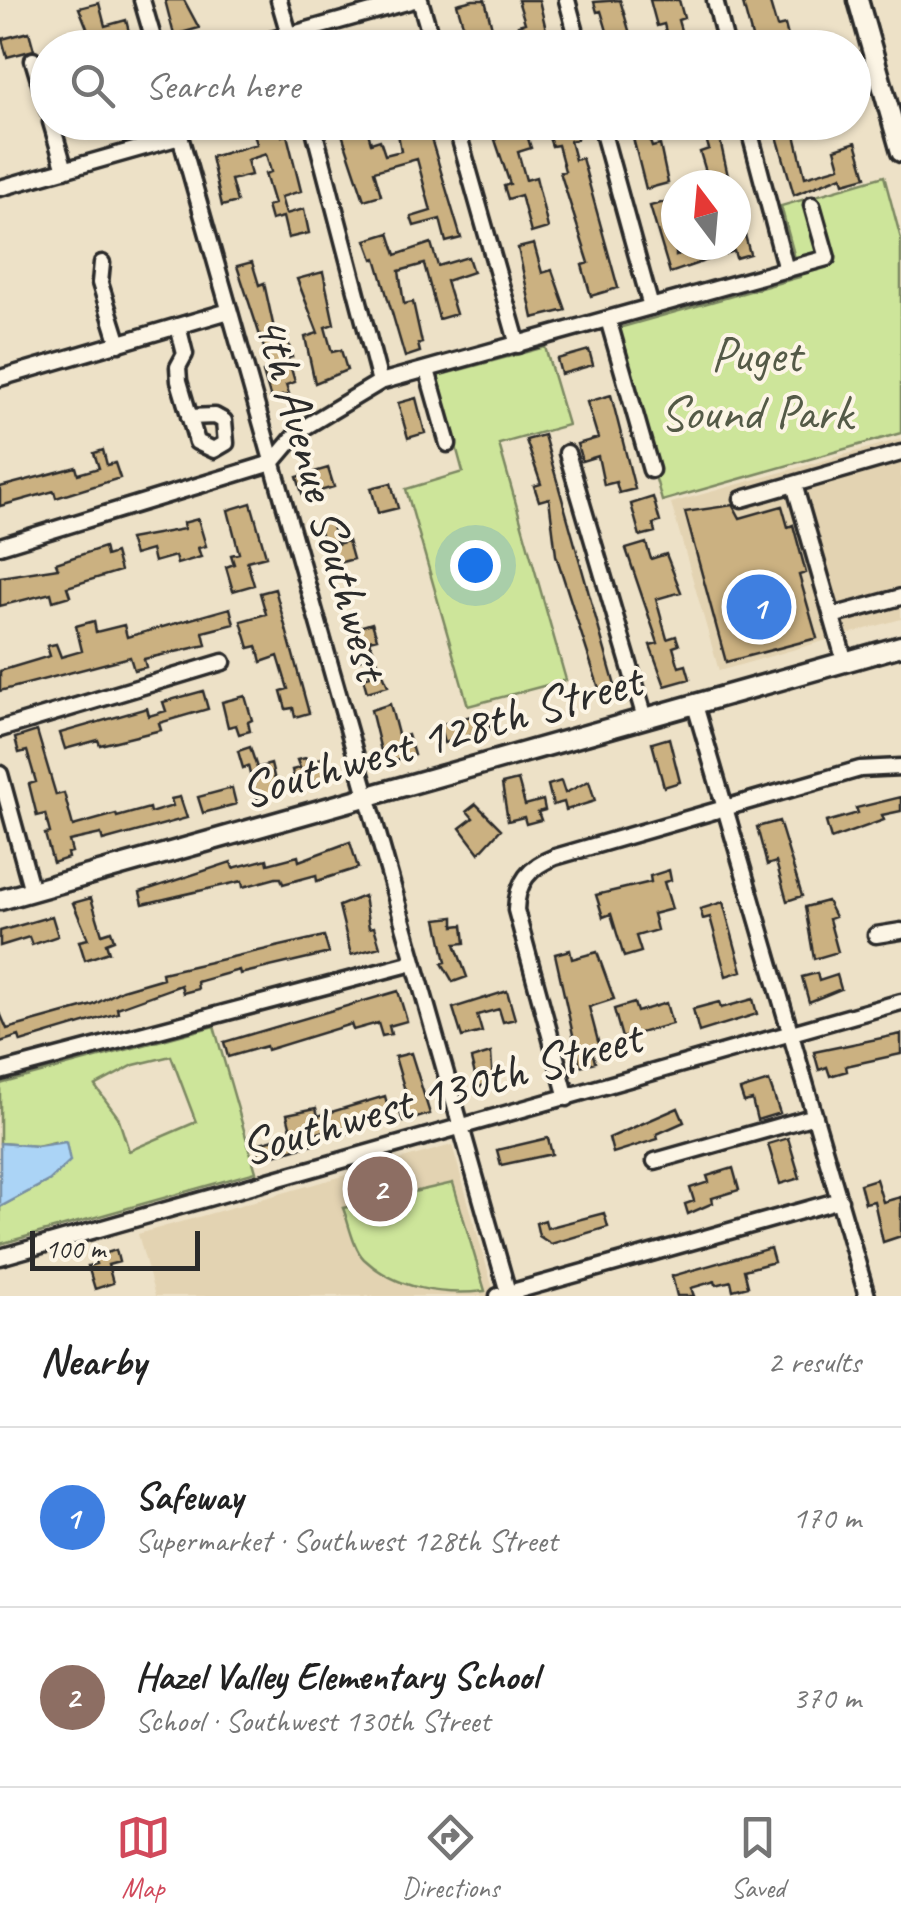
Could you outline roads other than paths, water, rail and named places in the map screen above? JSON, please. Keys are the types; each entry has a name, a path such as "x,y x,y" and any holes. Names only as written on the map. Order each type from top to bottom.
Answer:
{"main road":[{"path":"858,0 869,30"},
{"path":"871,37 894,102 900,147"},
{"name":"Southwest 128th Street","path":"0,900 901,646"}],"street":[{"path":"142,0 151,30"},
{"path":"280,0 288,30"},
{"path":"325,30 417,0 428,30"},
{"path":"567,0 575,30"},
{"path":"715,0 722,30"},
{"path":"56,140 65,170"},
{"path":"0,188 150,140"},
{"name":"4th Avenue Southwest","path":"181,140 505,1295"},
{"path":"317,140 380,382"},
{"path":"460,140 518,345"},
{"path":"605,140 651,307"},
{"path":"752,140 786,270"},
{"path":"0,546 272,464 300,430 380,382 828,258 812,205"},
{"path":"102,263 100,283 119,344"},
{"path":"0,378 229,311"},
{"path":"608,319 651,470"},
{"path":"178,326 186,354 178,377 189,416"},
{"path":"427,370 448,444"},
{"path":"567,453 645,718"},
{"path":"742,499 901,453"},
{"path":"794,484 846,662"},
{"path":"832,616 901,596"},
{"path":"0,728 223,662"},
{"path":"695,705 722,810 866,1296"},
{"path":"567,1098 519,927 519,886 531,870 554,857 860,769 901,767"},
{"path":"0,774 32,891"},
{"path":"876,935 901,930"},
{"path":"0,1072 413,964"},
{"name":"Southwest 130th Street","path":"0,1257 901,1002"},
{"path":"654,1161 815,1116"},
{"path":"505,1295 840,1200"}],"water":[{"path":"66,1142 70,1161 50,1180 0,1207 0,1143 37,1146"}],"place":[{"name":"Safeway","path":"759,607"},
{"name":"Hazel Valley Elementary School","path":"380,1189"}],"park label":[{"name":"Puget Sound Park","path":"756,382"}]}
